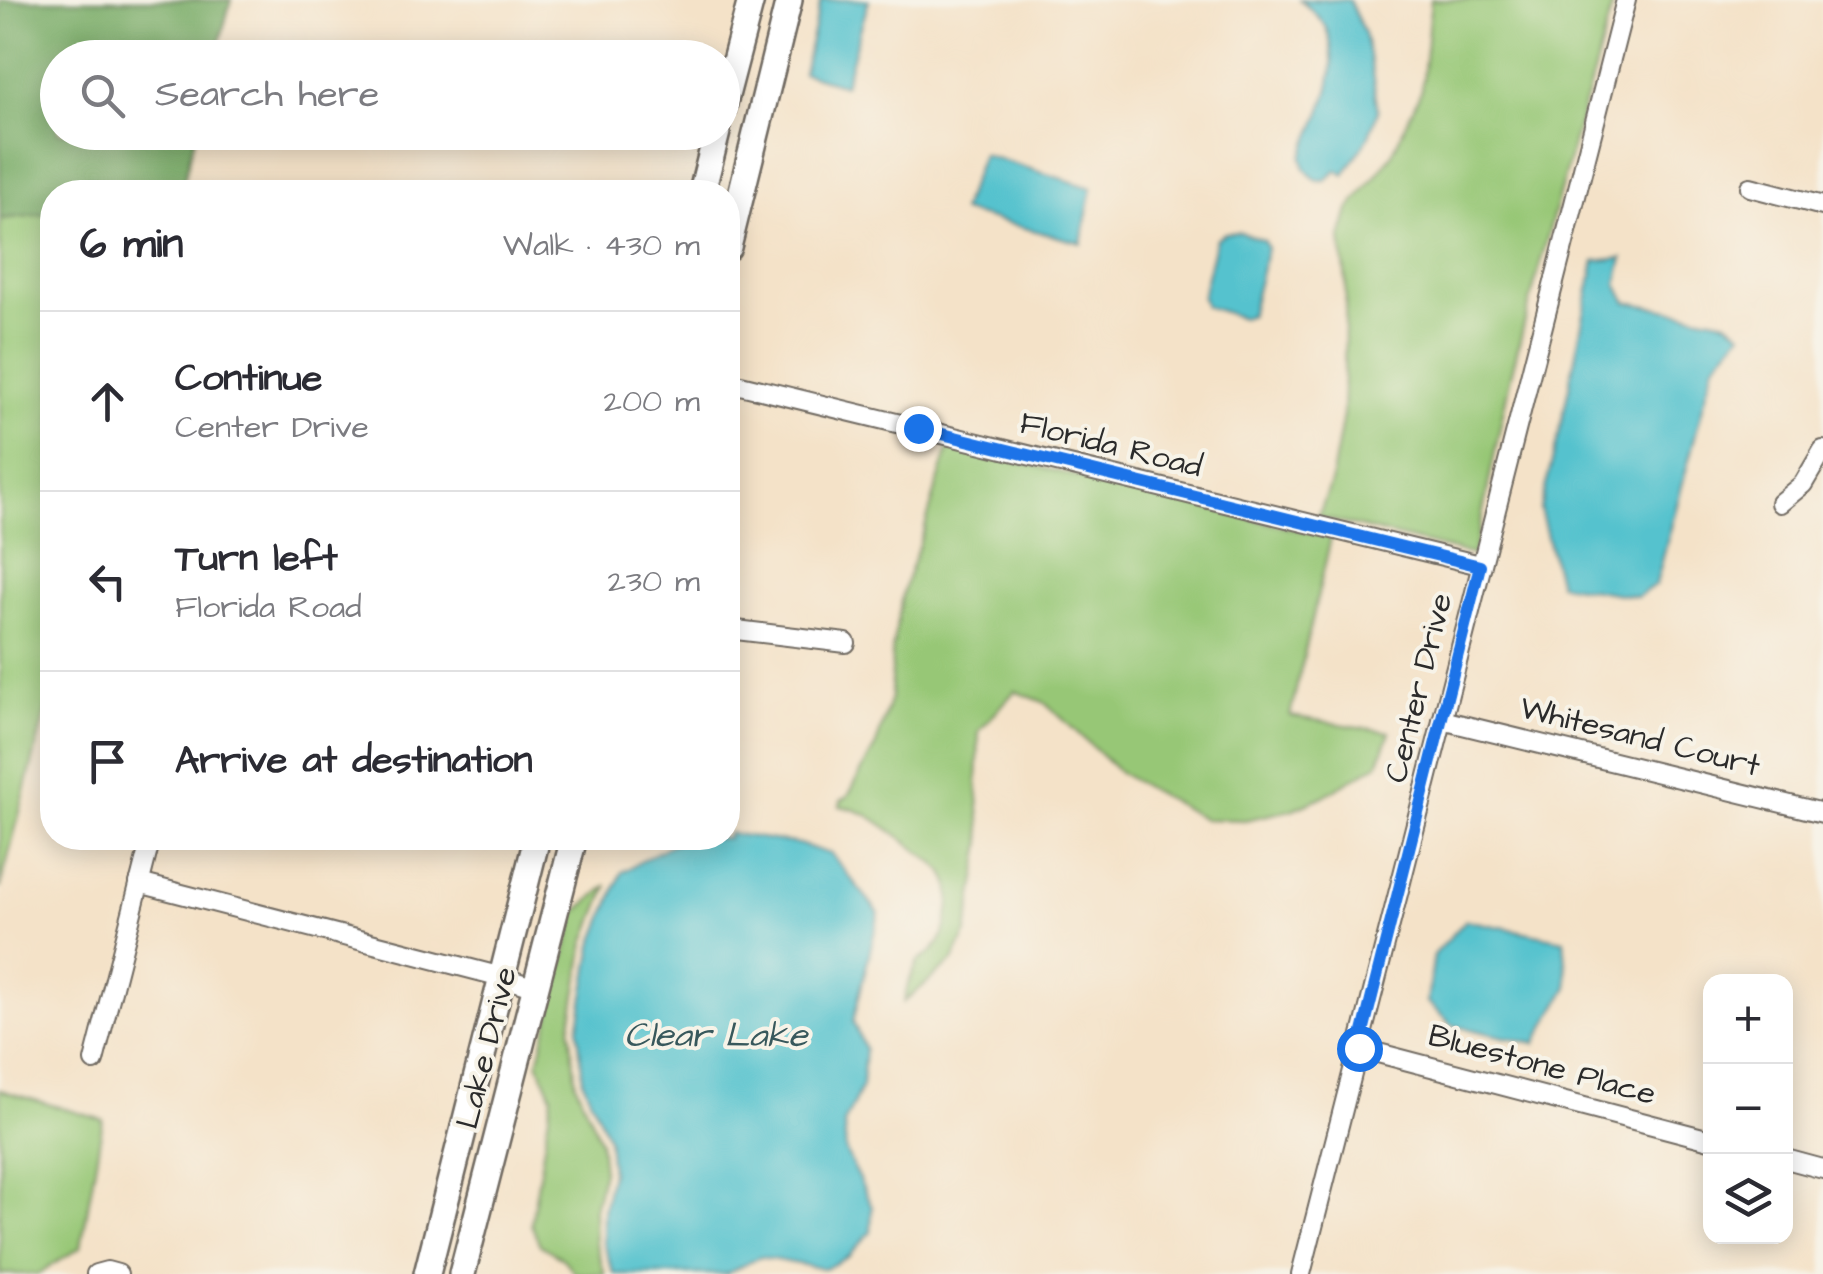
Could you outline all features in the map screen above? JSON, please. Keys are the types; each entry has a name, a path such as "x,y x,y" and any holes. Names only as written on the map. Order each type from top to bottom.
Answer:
{"main road":[{"path":"740,40 750,0"},
{"path":"740,198 789,0"},
{"path":"705,180 712,150"},
{"name":"Lake Drive","path":"427,1274 534,850"},
{"name":"Lake Drive","path":"462,1274 571,850"}],"street":[{"name":"Center Drive","path":"1301,1274 1626,0"},
{"path":"1750,187 1823,206"},
{"name":"Florida Road","path":"740,385 1480,566"},
{"path":"1780,503 1803,484 1823,450"},
{"path":"740,631 846,643"},
{"name":"Whitesand Court","path":"1442,720 1823,812"},
{"path":"94,1061 148,850"},
{"path":"140,882 535,988"},
{"name":"Bluestone Place","path":"1359,1048 1703,1138"},
{"path":"1793,1161 1823,1169"},
{"path":"96,1274 118,1274"}],"green space":[{"path":"0,0 231,0 220,40 40,40 40,150 192,150 184,180 40,180 40,214 0,219"},
{"path":"1431,0 1614,0 1523,329 1473,555 1318,517 1331,483 1343,415 1346,282 1341,238 1349,210 1391,156 1422,89"},
{"path":"40,214 40,734 0,889 0,219"},
{"path":"949,445 1331,538 1290,716 1390,732 1378,764 1322,797 1291,810 1245,820 1204,819 1120,773 1046,703 1015,691 979,731 977,785 982,843 967,932 953,961 904,1002 918,961 933,951 944,932 949,885 944,873 932,862 875,820 840,806 876,745 891,697 892,650 903,591"},
{"path":"608,885 585,943 570,1030 576,1085 600,1140 603,1172 594,1209 595,1243 605,1274 576,1274 562,1258 540,1245 531,1224 552,1096 538,1062 576,912"},
{"path":"0,1090 103,1120 81,1247 38,1274 0,1274"}],"water":[{"path":"821,0 869,0 844,85 803,73"},
{"path":"1300,0 1349,0 1364,33 1378,111 1368,138 1344,175 1337,170 1326,180 1311,175 1302,156 1331,80 1331,47 1322,22"},
{"path":"982,154 1092,188 1081,243 961,211"},
{"path":"1239,232 1263,240 1267,248 1250,315 1242,318 1205,306 1202,297 1216,239 1225,233"},
{"path":"1623,258 1617,284 1627,302 1727,321 1742,333 1714,365 1656,584 1637,597 1559,584 1540,509 1595,261"},
{"name":"Clear Lake","path":"740,835 799,844 831,854 879,913 853,1022 865,1049 862,1086 844,1124 846,1152 872,1207 871,1231 849,1256 825,1269 760,1257 726,1274 614,1274 603,1244 603,1211 611,1173 608,1138 583,1082 578,1030 593,945 622,872 661,850 740,850"},
{"path":"1466,920 1564,940 1568,987 1535,1044 1452,1025 1427,1002 1434,955"}],"route":[{"path":"918,428 1480,566 1359,1048"}]}
